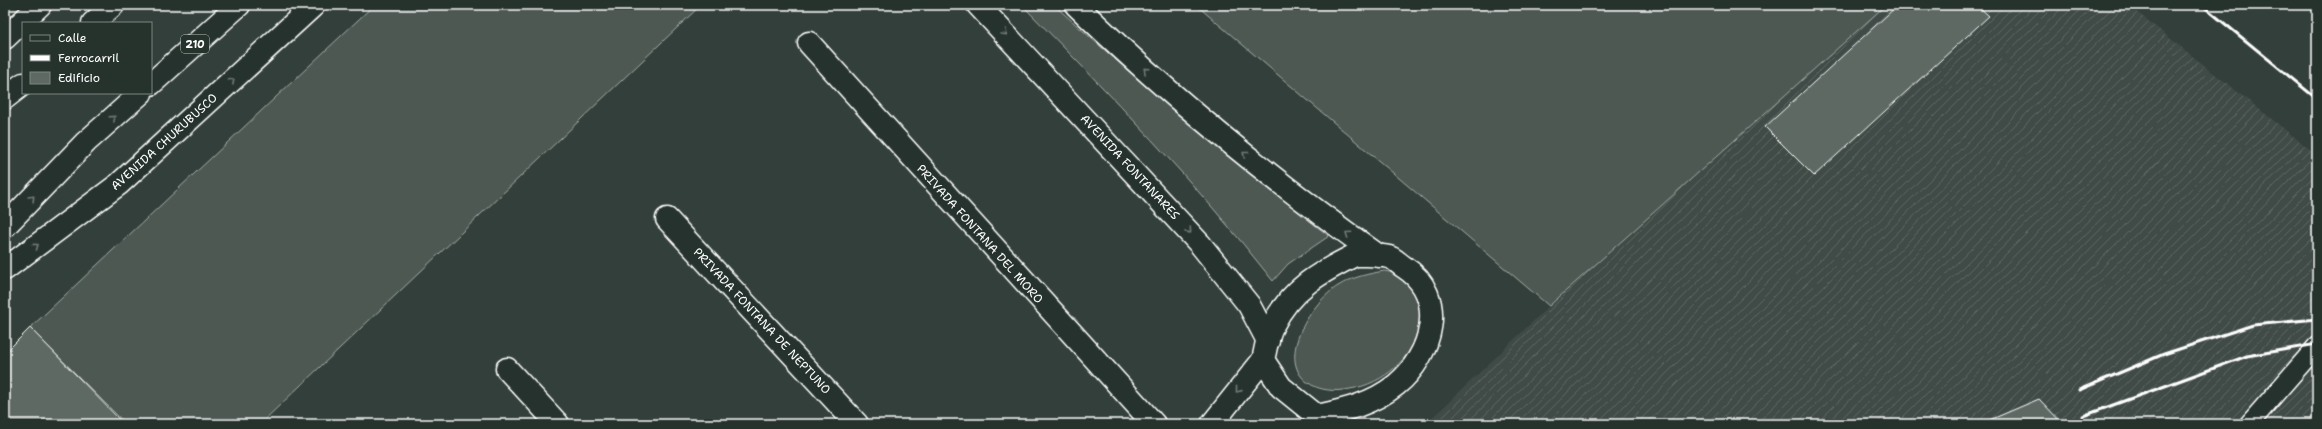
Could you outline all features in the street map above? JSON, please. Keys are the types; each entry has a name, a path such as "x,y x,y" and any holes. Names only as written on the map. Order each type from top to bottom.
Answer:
{"main road":[{"path":"5,38 40,5"},
{"path":"94,22 113,5"},
{"name":"210","path":"152,83 239,5"},
{"name":"AVENIDA CHURUBUSCO","path":"5,269 119,184 314,5"},
{"name":"AVENIDA FONTANARES","path":"978,5 1200,244 1249,305 1265,350 1281,387 1311,420"},
{"path":"1076,5 1189,109 1326,218 1379,256"},
{"name":"PRIVADA FONTANA DEL MORO","path":"808,43 1154,424"},
{"path":"5,98 22,85"},
{"path":"5,226 86,142 140,94"},
{"name":"PRIVADA FONTANA DE NEPTUNO","path":"667,219 857,424"},
{"path":"1212,424 1265,350 1272,325 1292,294 1324,270 1355,255 1389,257 1415,274 1429,297 1432,320 1422,356 1396,385 1360,407 1311,420"},
{"path":"507,369 558,424"}],"lane":[{"path":"2248,424 2317,346"}],"shaded area":[{"path":"374,5 701,5 260,424 126,424 30,328"},
{"path":"1022,5 1054,5 1189,123 1329,236 1288,264 1273,281 1183,174 1088,72"},
{"path":"1196,5 1886,5 1549,306"},
{"path":"1886,5 2128,5 2317,155 2317,424 1426,424 1549,306"},
{"path":"1384,271 1401,274 1422,293 1421,323 1412,347 1396,367 1386,375 1363,386 1345,390 1333,390 1322,389 1307,382 1298,371 1295,359 1296,345 1301,330 1309,316 1328,293 1343,283 1354,278"}],"building":[{"path":"1898,5 1977,5 1989,16 1814,176 1765,127"},
{"path":"30,328 124,424 5,424 5,353"},
{"path":"2039,399 2063,424 1983,424 1985,422"}],"railway":[{"path":"2202,5 2317,99"},
{"path":"2079,390 2164,354 2253,325 2317,319"},
{"path":"2083,416 2247,356 2317,344"}]}
